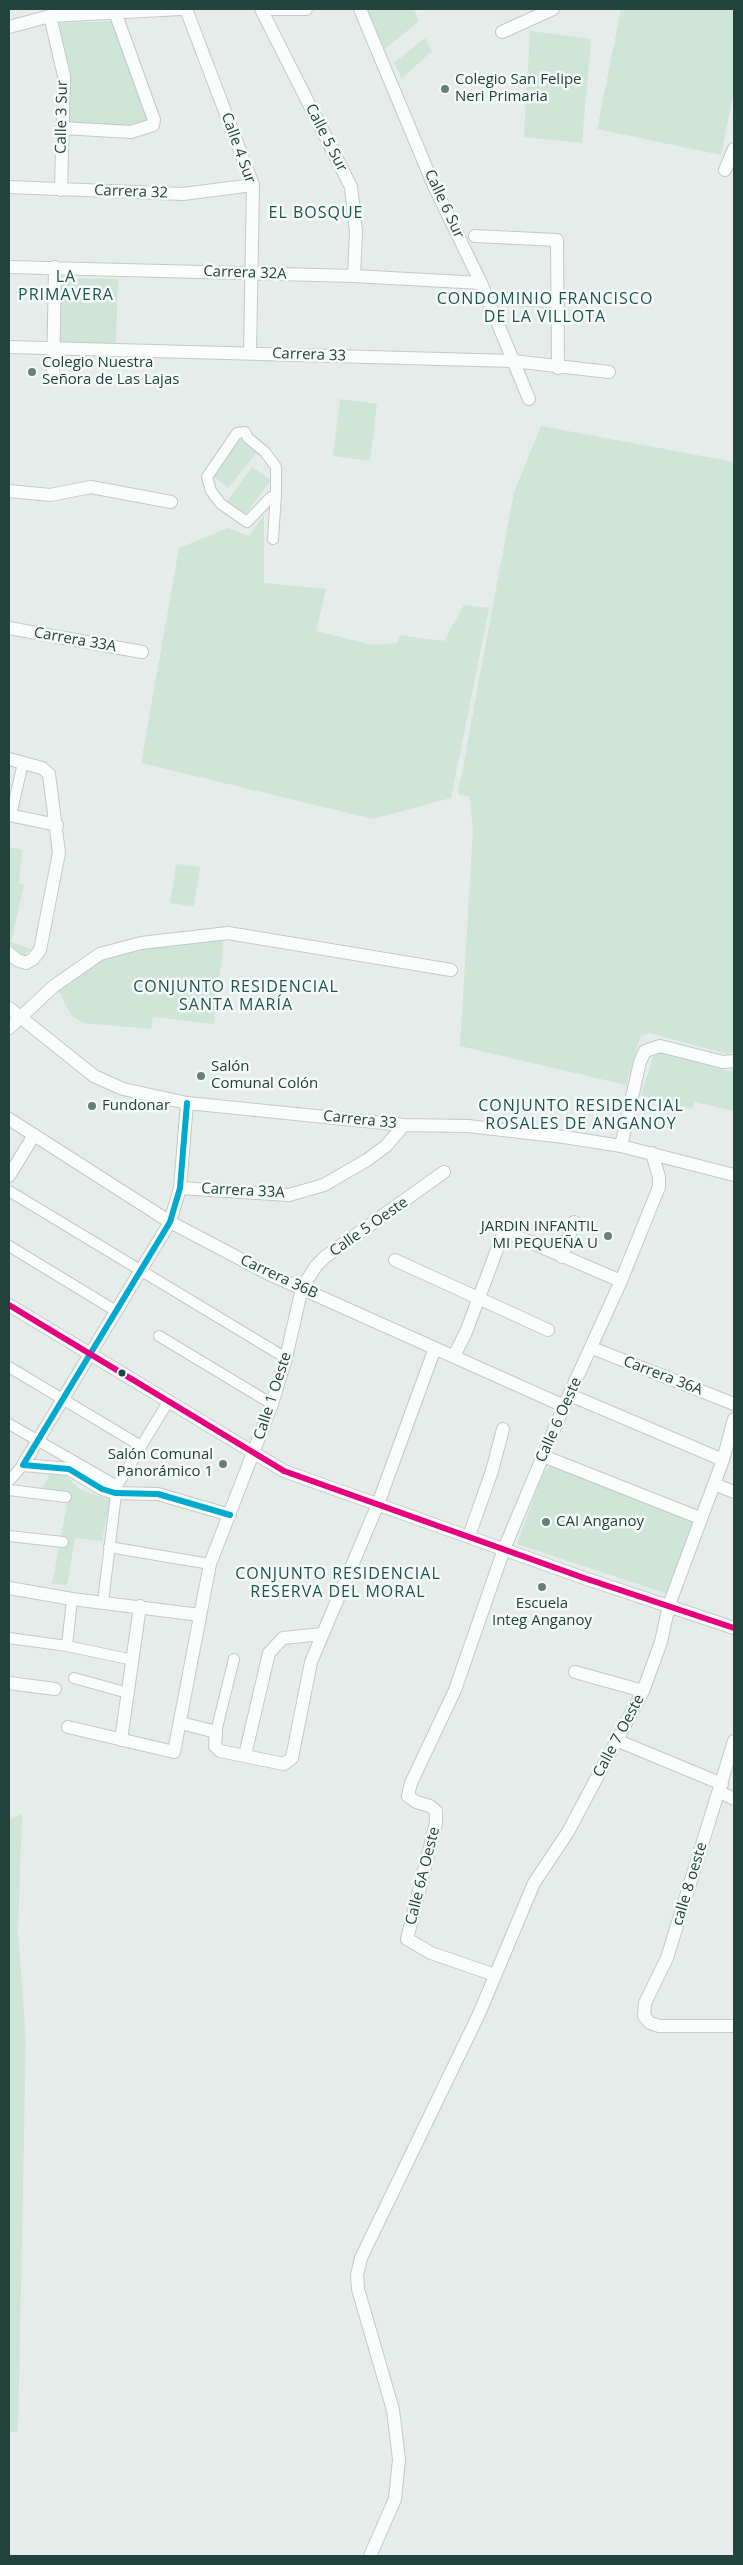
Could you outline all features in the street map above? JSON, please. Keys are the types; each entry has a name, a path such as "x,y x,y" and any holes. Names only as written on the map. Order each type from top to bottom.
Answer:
{"street":[{"path":"9,27 50,16 181,9"},
{"name":"Calle 4 Sur","path":"186,9 253,185 250,353"},
{"path":"261,9 306,9"},
{"name":"Calle 5 Sur","path":"261,9 351,187 356,232 354,276"},
{"name":"Calle 6 Sur","path":"360,9 434,186 481,283 529,399"},
{"path":"502,32 553,9"},
{"path":"62,128 131,132 154,125 154,120 115,12"},
{"name":"Calle 3 Sur","path":"50,16 64,76 61,190"},
{"path":"725,170 734,149"},
{"name":"Carrera 32","path":"9,188 183,194 253,185"},
{"path":"475,236 557,240 558,368"},
{"name":"Carrera 32A","path":"9,266 354,276 481,283"},
{"path":"53,376 52,348 55,267"},
{"path":"503,299 556,301"},
{"name":"Carrera 33","path":"9,347 513,362 609,372"},
{"path":"272,539 274,503 276,467 272,459 252,443 245,432 237,433 207,477 211,491 221,504 247,522 270,497 274,503"},
{"path":"9,491 50,494 90,487 171,502"},
{"name":"Carrera 33A","path":"9,628 142,652"},
{"path":"9,759 42,768 49,774 57,825 59,853 40,950 34,959 26,963 17,960 9,953"},
{"path":"22,763 10,815 57,825"},
{"path":"9,1028 54,986 100,954 141,943 228,933 451,970"},
{"name":"Carrera 33","path":"9,1008 94,1076 123,1089 187,1103 404,1125 468,1126 621,1146 652,1152 734,1175"},
{"path":"621,1146 640,1062 645,1051 660,1046 723,1062 734,1061"},
{"path":"66,1498 9,1483 38,1442 170,1222 180,1188 187,1103"},
{"name":"Carrera 36B","path":"9,1119 170,1222 269,1274 454,1356 723,1460"},
{"name":"Carrera 33A","path":"180,1188 289,1195 324,1185 367,1160 386,1146 404,1125"},
{"path":"9,1176 34,1135"},
{"name":"Calle 6 Oeste","path":"455,1690 504,1548 567,1400 621,1281 659,1188 660,1177 652,1152"},
{"name":"Calle 5 Oeste","path":"302,1288 316,1266 325,1257 444,1172"},
{"path":"9,1191 142,1269 286,1358"},
{"path":"562,1256 574,1222"},
{"path":"454,1356 504,1231 621,1281"},
{"path":"9,1246 116,1311"},
{"path":"395,1260 548,1330"},
{"name":"Calle 1 Oeste","path":"121,1740 174,1752 210,1564 272,1404 286,1358 302,1288"},
{"path":"9,1305 284,1471 734,1628"},
{"path":"159,1336 272,1404"},
{"path":"234,1659 216,1732 215,1746 217,1749 284,1764 292,1758 311,1662 378,1504 435,1348"},
{"name":"Carrera 36A","path":"592,1348 734,1404"},
{"path":"9,1367 141,1446"},
{"path":"103,1602 116,1489 168,1402"},
{"name":"Calle 7 Oeste","path":"370,2556 395,2499 399,2459 393,2410 358,2289 357,2275 361,2258 467,2038 534,1883 568,1832 643,1692 661,1642 669,1605 723,1460 734,1418"},
{"path":"9,1424 116,1489"},
{"path":"469,1536 492,1471 503,1429"},
{"path":"543,1456 700,1518"},
{"path":"23,1465 69,1469 94,1486 158,1494 230,1515"},
{"path":"714,1484 734,1492"},
{"path":"9,1536 63,1542"},
{"path":"109,1547 210,1564"},
{"path":"9,1588 72,1599 200,1615"},
{"path":"67,1646 72,1599"},
{"path":"68,1726 121,1740 140,1606"},
{"path":"245,1755 269,1653 283,1638 323,1634"},
{"path":"9,1638 67,1646 133,1660"},
{"path":"575,1672 643,1692"},
{"path":"74,1678 128,1693"},
{"path":"9,1684 55,1688"},
{"name":"Calle 6A Oeste","path":"455,1690 411,1783 408,1796 416,1802 430,1806 436,1811 436,1823 407,1939 431,1953 495,1975"},
{"path":"181,1723 216,1732"},
{"path":"616,1740 721,1788 734,1799"},
{"name":"calle 8 oeste","path":"734,1741 667,1958 645,2002 644,2016 650,2023 659,2026 734,2026"}],"green space":[{"path":"366,9 414,9 419,21 385,49"},
{"path":"621,9 734,9 734,90 721,155 597,129"},
{"path":"115,21 151,120 129,126 67,122 57,23"},
{"path":"530,31 591,39 582,143 524,137"},
{"path":"425,38 432,51 402,78 394,63"},
{"path":"57,278 118,279 116,343 55,342"},
{"path":"340,399 377,404 370,461 333,456"},
{"path":"541,426 734,462 734,1052 727,1054 650,1033 641,1035 626,1085 460,1046 473,829 469,797 458,794 514,492"},
{"path":"241,437 258,451 228,488 211,475"},
{"path":"252,467 271,480 245,515 227,502"},
{"path":"264,515 264,583 326,589 316,631 373,645 397,643 400,635 444,641 464,605 489,608 451,798 373,819 141,763 179,548 228,528 249,536"},
{"path":"9,847 22,850 19,883 24,885 11,942 30,949 24,956 9,944"},
{"path":"176,864 200,867 194,907 170,903"},
{"path":"224,937 214,1024 153,1017 151,1029 83,1023 71,1015 58,990 100,957 120,951"},
{"path":"661,1052 729,1071 734,1070 734,1111 695,1102 692,1109 641,1095 654,1054"},
{"path":"554,1463 694,1520 668,1594 517,1544 543,1473"},
{"path":"51,1472 65,1474 79,1489 110,1500 102,1541 75,1538 67,1585 52,1584 68,1499 41,1490"},
{"path":"22,1814 18,1932 26,2039 18,2432 9,2432 9,1820"}],"transit line":[{"path":"187,1103 180,1188 170,1222 23,1465 69,1469 102,1489 115,1493 158,1494 230,1515"},
{"path":"9,1305 284,1471 584,1578 734,1628"}],"place":[{"name":"Colegio San Felipe Neri Primaria","path":"445,89"},
{"name":"Colegio Nuestra Señora de Las Lajas","path":"32,372"},
{"name":"Salón Comunal Colón","path":"201,1076"},
{"name":"Fundonar","path":"92,1106"},
{"name":"JARDIN INFANTIL MI PEQUEÑA U","path":"608,1236"},
{"name":"Salón Comunal Panorámico 1","path":"223,1464"},
{"name":"CAI Anganoy","path":"546,1522"},
{"name":"Escuela Integ Anganoy","path":"542,1587"}],"district":[{"name":"EL BOSQUE","path":"316,213"},
{"name":"LA PRIMAVERA","path":"66,286"},
{"name":"CONDOMINIO FRANCISCO DE LA VILLOTA","path":"545,308"},
{"name":"CONJUNTO RESIDENCIAL SANTA MARÍA","path":"236,996"},
{"name":"CONJUNTO RESIDENCIAL ROSALES DE ANGANOY","path":"581,1115"},
{"name":"CONJUNTO RESIDENCIAL RESERVA DEL MORAL","path":"338,1583"}]}
